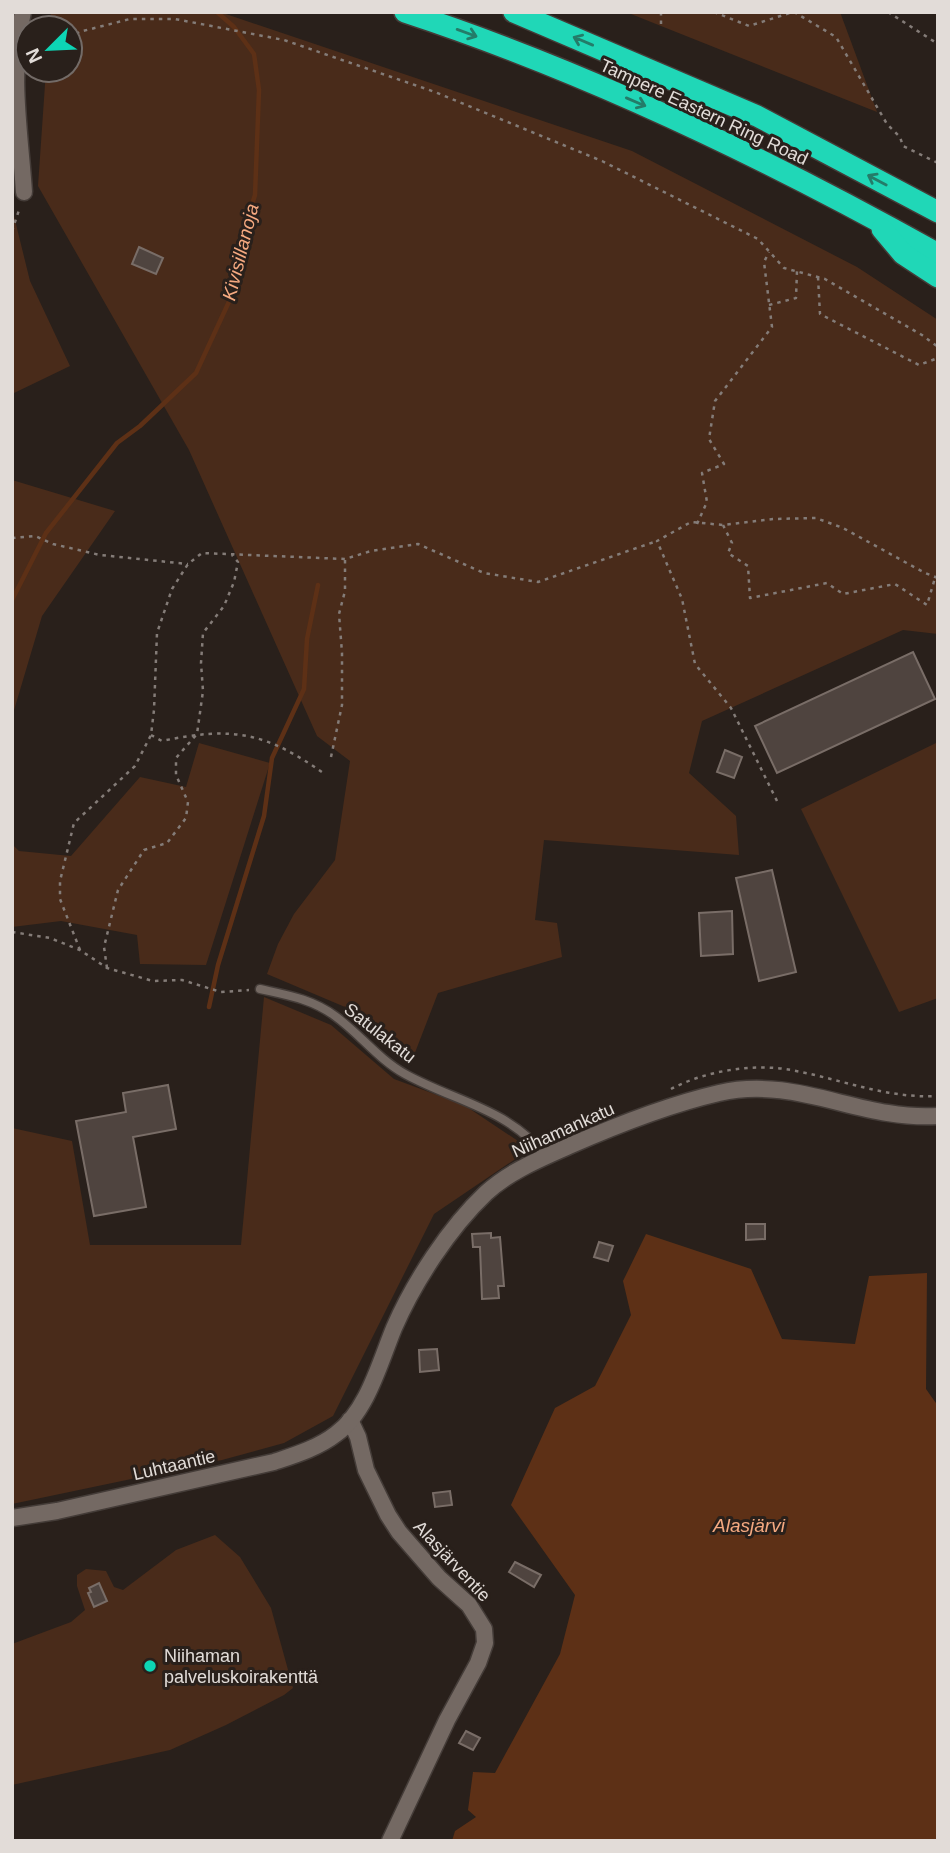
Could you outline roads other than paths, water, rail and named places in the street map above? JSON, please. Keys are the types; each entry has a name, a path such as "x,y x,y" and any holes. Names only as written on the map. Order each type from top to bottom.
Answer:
{"highway":[{"name":"Tampere Eastern Ring Road","path":"405,12 469,33 646,106 874,219 938,254"},
{"name":"Tampere Eastern Ring Road","path":"514,12 757,116 938,212"},
{"path":"874,219 903,254 938,277"}],"street":[{"path":"23,12 18,46 17,91 24,192"},
{"name":"Niihamankatu","path":"338,1433 350,1420 370,1387 394,1328 446,1240 487,1192 519,1169 604,1130 652,1113 736,1090 759,1087 792,1090 884,1114 938,1116"},
{"name":"Alasjärventie","path":"350,1420 358,1437 366,1470 388,1515 399,1532 439,1578 470,1605 484,1629 485,1643 478,1663 447,1720 390,1841"},
{"name":"Luhtaantie","path":"12,1518 57,1511 274,1462 304,1452 338,1433"}],"lane":[{"name":"Satulakatu","path":"260,989 306,999 335,1016 404,1074 486,1108 512,1123 535,1142 546,1156"}],"water":[{"name":"Alasjärvi","path":"646,1234 751,1269 782,1339 855,1344 869,1276 927,1273 926,1389 938,1406 938,1841 452,1841 455,1831 476,1817 468,1810 473,1772 495,1773 560,1654 575,1595 511,1505 555,1408 595,1386 631,1315 623,1281"}],"waterway":[{"name":"Kivisillanoja","path":"12,600 46,533 117,443 140,426 196,373 233,293 244,229 255,195 259,90 254,54 234,27 217,12"},
{"path":"209,1007 218,965 264,816 272,758 304,689 307,639 318,585"}],"place":[{"name":"Niihaman palveluskoirakenttä","path":"150,1666"}]}
